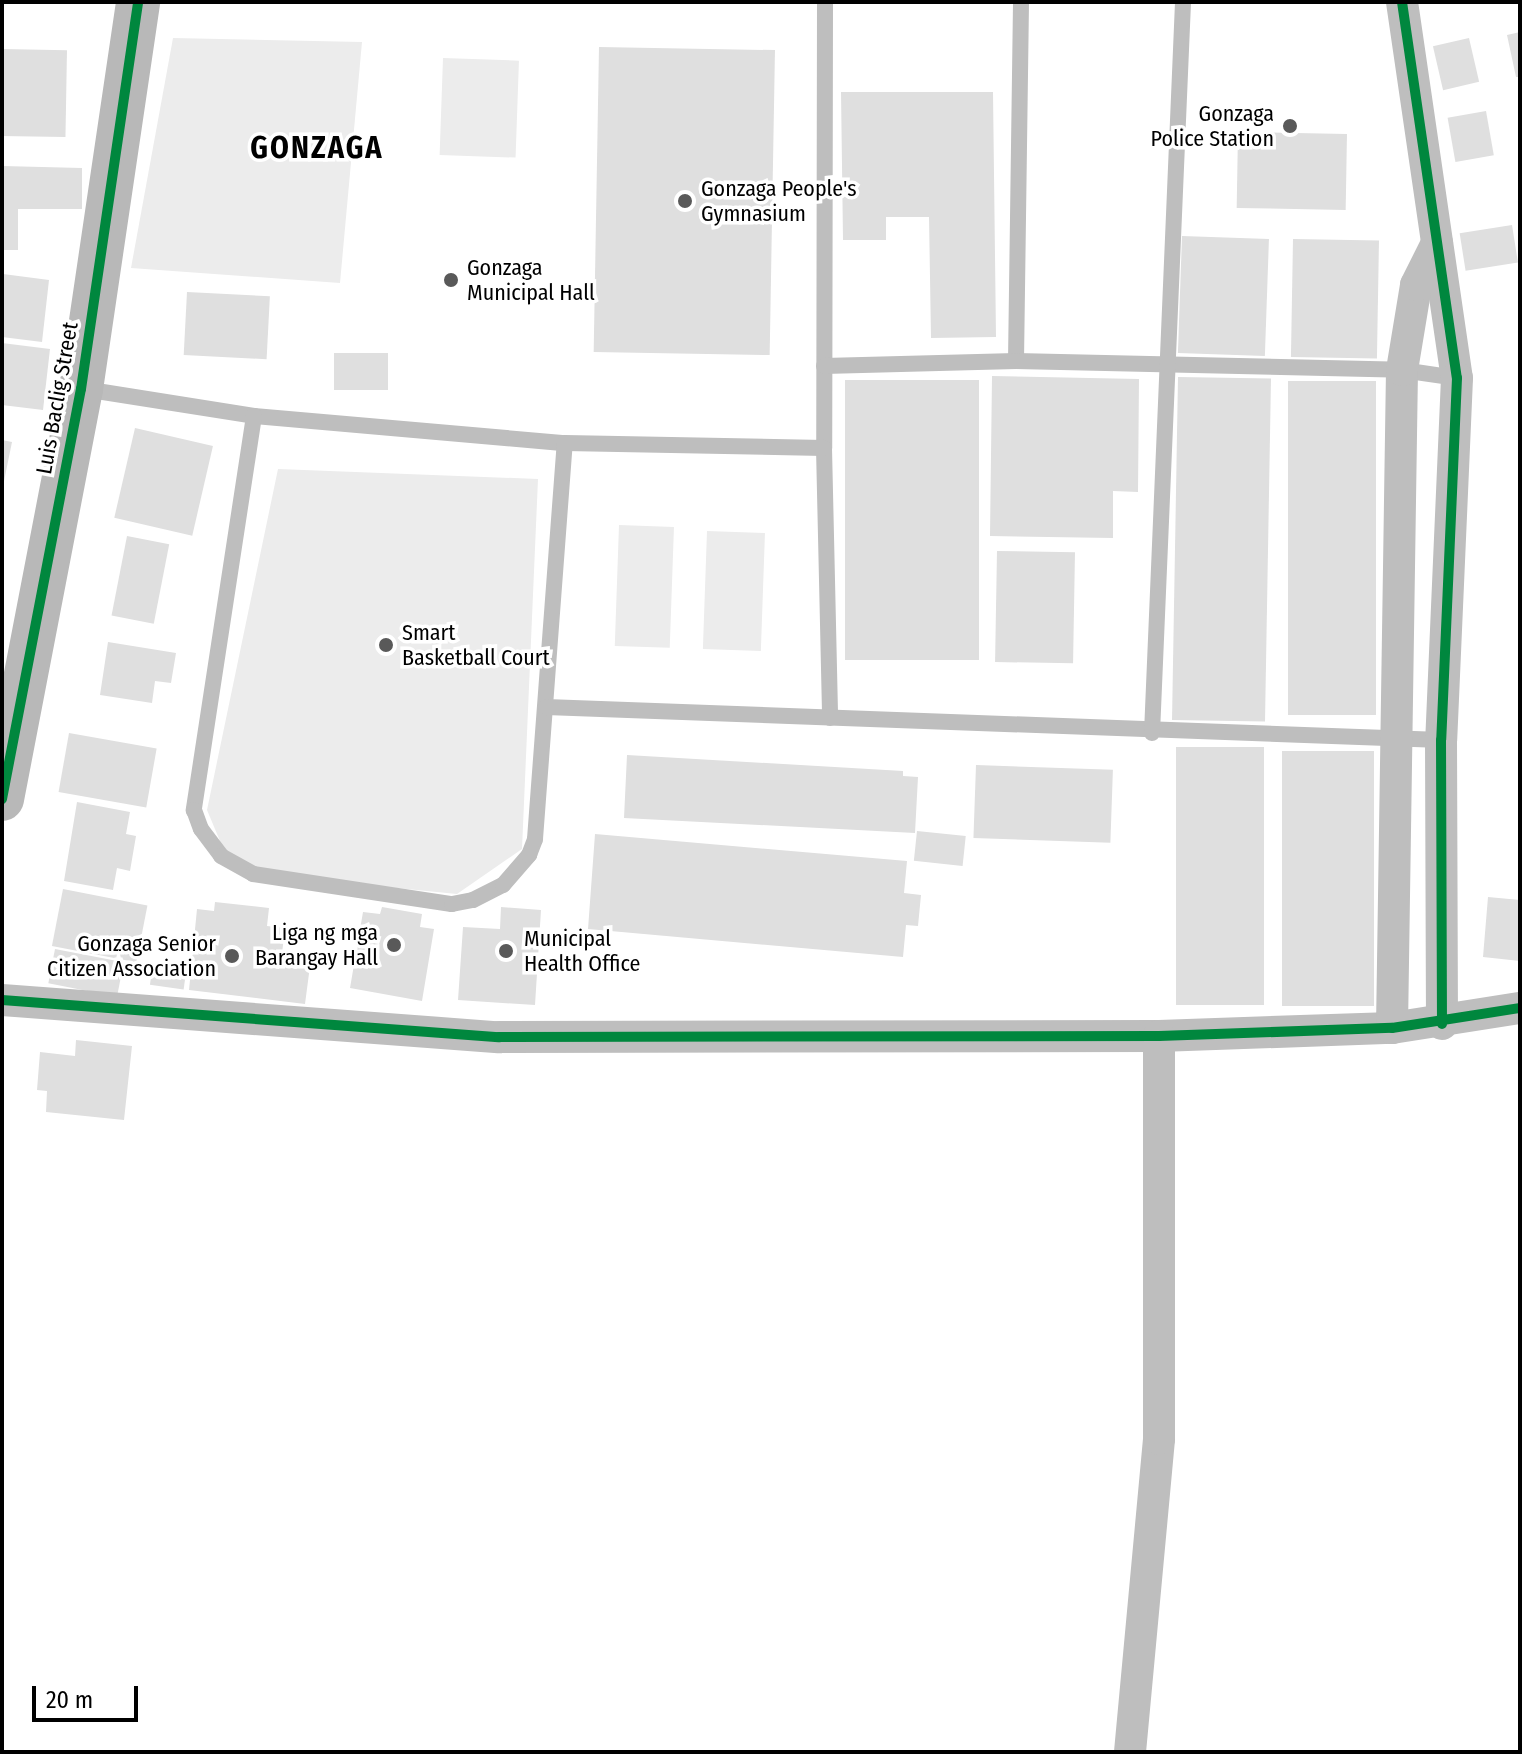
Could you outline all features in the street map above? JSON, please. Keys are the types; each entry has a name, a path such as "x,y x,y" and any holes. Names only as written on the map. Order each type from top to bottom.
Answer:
{"street":[{"name":"Luis Baclig Street","path":"2,799 81,389 138,2"},
{"path":"1402,2 1457,378 1441,740 1442,1024"},
{"path":"1392,1028 1402,370 1416,285 1437,243"},
{"path":"2,1000 499,1037 1159,1036 1392,1028 1442,1024 1520,1008"},
{"path":"1130,1752 1159,1439 1159,1036"}],"lane":[{"path":"825,2 824,448 830,718"},
{"path":"1016,361 1021,2"},
{"path":"1152,733 1164,364 1183,2"},
{"path":"824,366 1016,361 1402,370 1457,378"},
{"path":"81,389 254,416 565,443 824,448"},
{"path":"254,416 194,810 221,856 274,879 452,904 488,894 516,872 535,839 565,443"},
{"path":"546,707 1152,733 1396,736 1441,740"}],"shaded area":[{"path":"173,38 362,42 340,283 131,268"},
{"path":"443,58 519,61 516,158 440,155"},
{"name":"Smart Basketball Court","path":"278,469 538,479 522,849 457,894 255,874 225,853 207,810"},
{"path":"619,525 674,527 670,648 615,646"},
{"path":"707,531 765,533 761,651 703,649"}],"building":[{"path":"1520,32 1520,77 1516,77 1507,35"},
{"path":"1469,38 1479,82 1443,90 1433,46"},
{"name":"Gonzaga People's Gymnasium","path":"599,47 775,50 770,355 594,352"},
{"path":"2,49 67,50 65,137 2,136"},
{"path":"841,92 993,92 996,337 931,338 929,217 886,217 886,240 843,240"},
{"path":"1486,111 1494,155 1455,162 1448,118"},
{"path":"1238,132 1347,134 1346,210 1237,208"},
{"path":"2,166 82,168 82,209 18,209 18,250 2,250"},
{"path":"1512,225 1518,263 1466,271 1460,233"},
{"path":"1182,236 1269,239 1265,356 1178,353"},
{"path":"1293,239 1379,241 1377,358 1291,357"},
{"path":"3,274 49,280 42,342 2,337"},
{"path":"187,292 270,296 267,359 184,355"},
{"path":"2,343 50,349 43,410 2,405"},
{"path":"334,353 388,353 388,390 334,390"},
{"path":"992,376 1139,379 1138,492 1113,491 1113,538 990,536"},
{"path":"1178,377 1271,379 1265,722 1172,720"},
{"path":"845,380 979,380 979,660 845,660"},
{"path":"1288,381 1376,381 1376,715 1288,715"},
{"path":"135,428 213,446 192,536 114,518"},
{"path":"2,440 12,442 3,486 2,486"},
{"path":"127,536 169,544 154,624 112,616"},
{"path":"997,551 1075,552 1073,663 995,662"},
{"path":"108,642 176,653 171,683 155,681 152,703 100,695"},
{"path":"69,733 157,748 146,808 59,792"},
{"path":"1176,747 1264,747 1264,1005 1176,1005"},
{"path":"1282,751 1374,751 1374,1006 1282,1006"},
{"path":"627,755 903,771 903,776 918,777 915,833 624,818"},
{"path":"976,765 1113,770 1110,843 973,838"},
{"path":"77,802 130,812 126,834 136,836 130,871 117,868 113,890 64,881"},
{"path":"917,831 966,836 963,866 914,861"},
{"path":"595,834 907,861 904,893 921,895 918,926 906,925 903,957 588,929"},
{"path":"63,889 147,905 136,962 52,946"},
{"path":"1488,897 1520,900 1520,961 1483,957"},
{"path":"215,902 269,908 267,926 285,928 281,962 310,966 305,1004 189,990 197,909 214,911"},
{"path":"382,907 422,914 420,927 434,929 422,1001 350,988 363,912 380,914"},
{"path":"501,907 541,910 535,1005 458,1000 463,927 500,929"},
{"path":"55,949 124,962 117,997 48,983"},
{"path":"153,963 187,968 184,990 150,985"},
{"path":"76,1040 132,1046 124,1120 46,1112 47,1091 37,1090 40,1052 75,1056"}],"cycle path":[{"path":"2,799 81,389 138,2"},
{"path":"1402,2 1457,378 1441,740 1442,1024"},
{"path":"2,1000 499,1037 1159,1036 1392,1028 1520,1008"}],"place":[{"name":"Gonzaga Police Station","path":"1290,126"},
{"name":"Gonzaga People's Gymnasium","path":"685,201"},
{"name":"Gonzaga Municipal Hall","path":"451,280"},
{"name":"Smart Basketball Court","path":"386,645"},
{"name":"Liga ng mga Barangay Hall","path":"394,945"},
{"name":"Municipal Health Office","path":"506,951"},
{"name":"Gonzaga Senior Citizen Association","path":"232,956"}],"district":[{"name":"GONZAGA","path":"317,148"}]}
